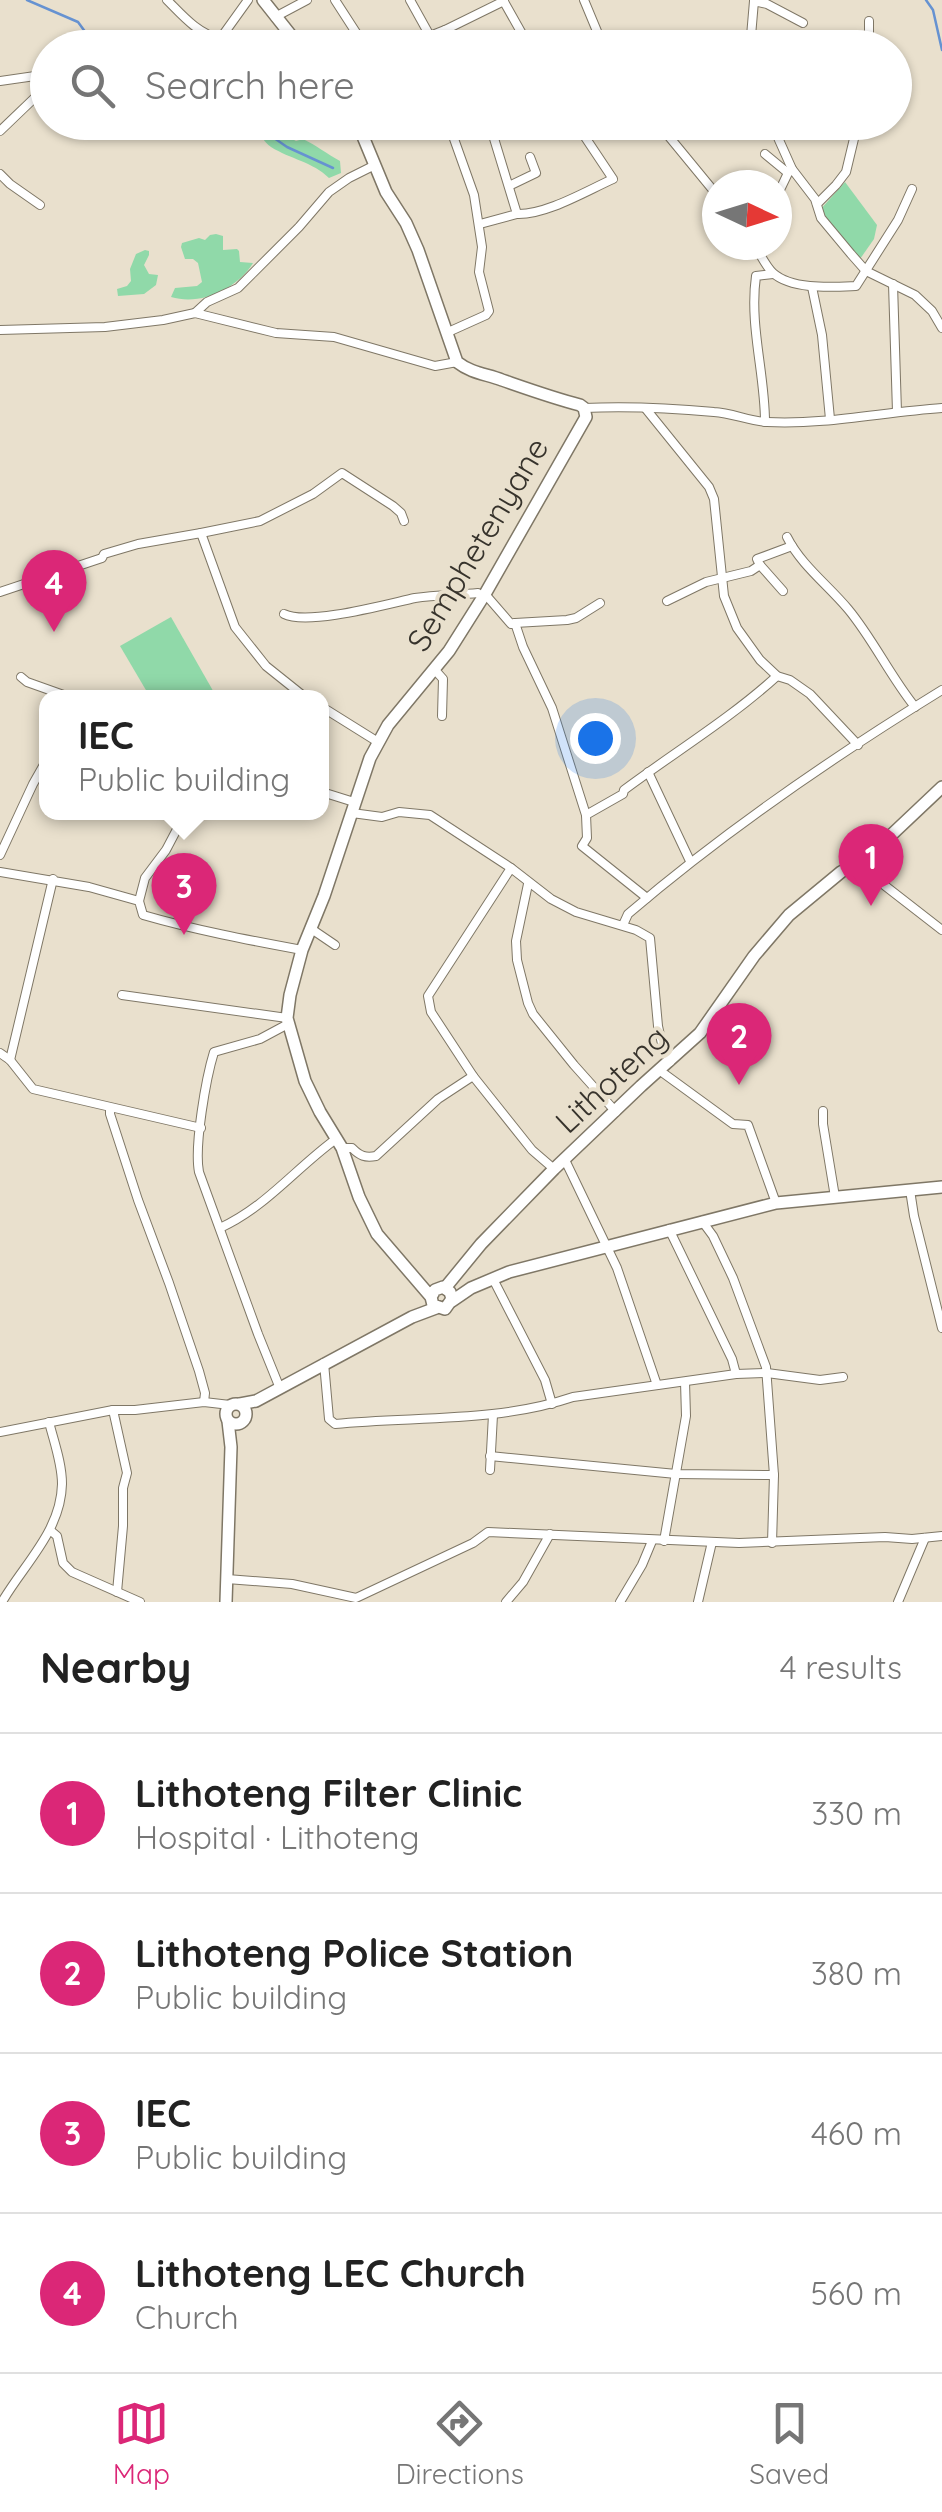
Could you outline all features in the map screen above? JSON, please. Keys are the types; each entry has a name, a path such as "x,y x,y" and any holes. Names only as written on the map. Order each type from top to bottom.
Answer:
{"main road":[{"path":"263,0 287,30"},
{"path":"365,140 386,192 418,250 457,362"},
{"name":"Semphetenyane","path":"438,1295 396,1260 377,1234 339,1144 305,1080 287,1021 302,950 324,896 359,784 378,742 435,670 484,595 586,417 580,404 466,370 457,362"},
{"name":"Lithoteng","path":"235,1413 412,1317 438,1295 481,1244 554,1170 700,1033 754,956 789,915 880,846 942,787"},
{"path":"438,1295 452,1295 452,1301 494,1278 776,1203 942,1187"},
{"path":"438,1295 471,1288"},
{"path":"226,1602 230,1447 235,1413"}],"street":[{"path":"168,0 200,30"},
{"path":"226,30 248,0"},
{"path":"276,16 307,0"},
{"path":"335,0 356,30"},
{"path":"410,0 427,30"},
{"path":"584,0 596,30"},
{"path":"752,30 754,0 803,23"},
{"path":"445,30 506,1 521,30"},
{"path":"869,21 869,30"},
{"path":"0,82 30,77"},
{"path":"0,131 30,100"},
{"path":"446,332 489,311 479,272 480,224 454,140"},
{"path":"494,140 516,214"},
{"path":"480,224 556,204 613,179 588,140"},
{"path":"673,140 702,176"},
{"path":"778,140 790,170"},
{"path":"817,204 846,172 854,140"},
{"path":"765,154 789,170"},
{"path":"509,186 536,174 530,157"},
{"path":"195,313 206,302 238,288 328,192 376,165"},
{"path":"792,173 817,204 821,218 866,271 914,295 942,328"},
{"path":"0,174 40,205"},
{"path":"766,422 756,337 756,276 774,274 812,287 856,286 898,220 912,188"},
{"path":"764,260 774,274"},
{"path":"892,284 897,412"},
{"path":"812,287 822,334 830,419"},
{"path":"0,330 105,327 195,313 276,334 334,338 435,366 457,362"},
{"path":"584,408 622,406 719,412 766,422 849,420 942,408"},
{"path":"646,409 710,487 722,579 737,628 760,660 777,676 810,694 858,745"},
{"path":"0,592 138,544 260,521 314,494 342,473 393,506 404,522"},
{"path":"201,532 235,627 266,666 296,690"},
{"path":"787,537 816,577 846,606 915,707"},
{"path":"783,591 757,559 792,546"},
{"path":"668,601 706,582 752,571 760,565"},
{"path":"284,614 304,617 419,598 478,594 484,595 510,624 576,618 600,602"},
{"path":"515,622 552,708 586,815 587,838 582,846 646,898"},
{"path":"435,670 442,679 442,716"},
{"path":"586,815 623,794 777,676"},
{"path":"21,677 54,690"},
{"path":"622,925 628,914 690,861 942,690"},
{"path":"329,711 378,742"},
{"path":"648,772 690,861"},
{"path":"0,855 39,774"},
{"path":"329,796 382,816 398,812 430,815 511,868 550,899 650,938 658,1026 670,1062"},
{"path":"182,820 146,878 139,901 143,915 228,937 302,950"},
{"path":"861,860 874,878 942,930"},
{"path":"511,868 428,996 431,1012 473,1076 532,1150 554,1170"},
{"path":"0,872 53,879 139,901"},
{"path":"10,1060 53,879"},
{"path":"528,884 516,941 528,1003 574,1065 616,1112"},
{"path":"310,928 335,945"},
{"path":"122,995 287,1021"},
{"path":"280,1386 220,1228 196,1150 214,1052 260,1039 287,1021"},
{"path":"0,1053 33,1089 201,1128"},
{"path":"659,1070 733,1124 748,1124 776,1203"},
{"path":"220,1228 275,1194 309,1159 339,1144 368,1158 376,1156 438,1098 473,1076"},
{"path":"110,1108 208,1403"},
{"path":"823,1111 835,1196"},
{"path":"565,1160 617,1268 657,1385"},
{"path":"910,1190 942,1328"},
{"path":"702,1220 746,1310 767,1373 774,1476 772,1543"},
{"path":"669,1230 736,1374"},
{"path":"494,1278 546,1380 552,1404"},
{"path":"324,1364 329,1420 335,1424 493,1415 572,1397 736,1374 767,1373 820,1380 843,1376"},
{"path":"664,1541 686,1416 685,1382"},
{"path":"0,1432 113,1410 208,1403 235,1413"},
{"path":"113,1410 127,1473 117,1592"},
{"path":"490,1470 493,1415"},
{"path":"2,1602 50,1531 60,1502 62,1482 49,1422"},
{"path":"490,1456 676,1474 774,1476"},
{"path":"50,1531 57,1536 63,1563 72,1572 140,1602"},
{"path":"227,1580 292,1584 357,1600 488,1532 772,1543 942,1536"},
{"path":"506,1602 523,1582 550,1534"},
{"path":"898,1602 925,1538"},
{"path":"620,1602 652,1541"},
{"path":"698,1602 712,1542"},
{"path":"0,1576 13,1583"}],"green space":[{"path":"264,140 306,140 340,161 341,173 329,178"},
{"path":"845,182 877,225 874,239 860,259 820,210"},
{"path":"216,234 223,236 223,250 237,249 240,262 253,263 238,281 217,293 194,299 171,297 175,288 202,282 198,263 185,259 182,243"},
{"path":"145,250 149,255 144,265 149,274 158,275 156,285 144,294 118,296 117,289 131,281 130,269 136,254"},
{"path":"171,617 213,690 146,690 120,646"}],"waterway":[{"path":"27,0 78,22 84,30"},
{"path":"926,0 933,10 942,50"},
{"path":"277,140 333,168"}],"place":[{"name":"Lithoteng LEC Church","path":"54,632"},
{"name":"Lithoteng Filter Clinic","path":"871,906"},
{"name":"IEC","path":"184,935"},
{"name":"Lithoteng Police Station","path":"739,1085"}]}
